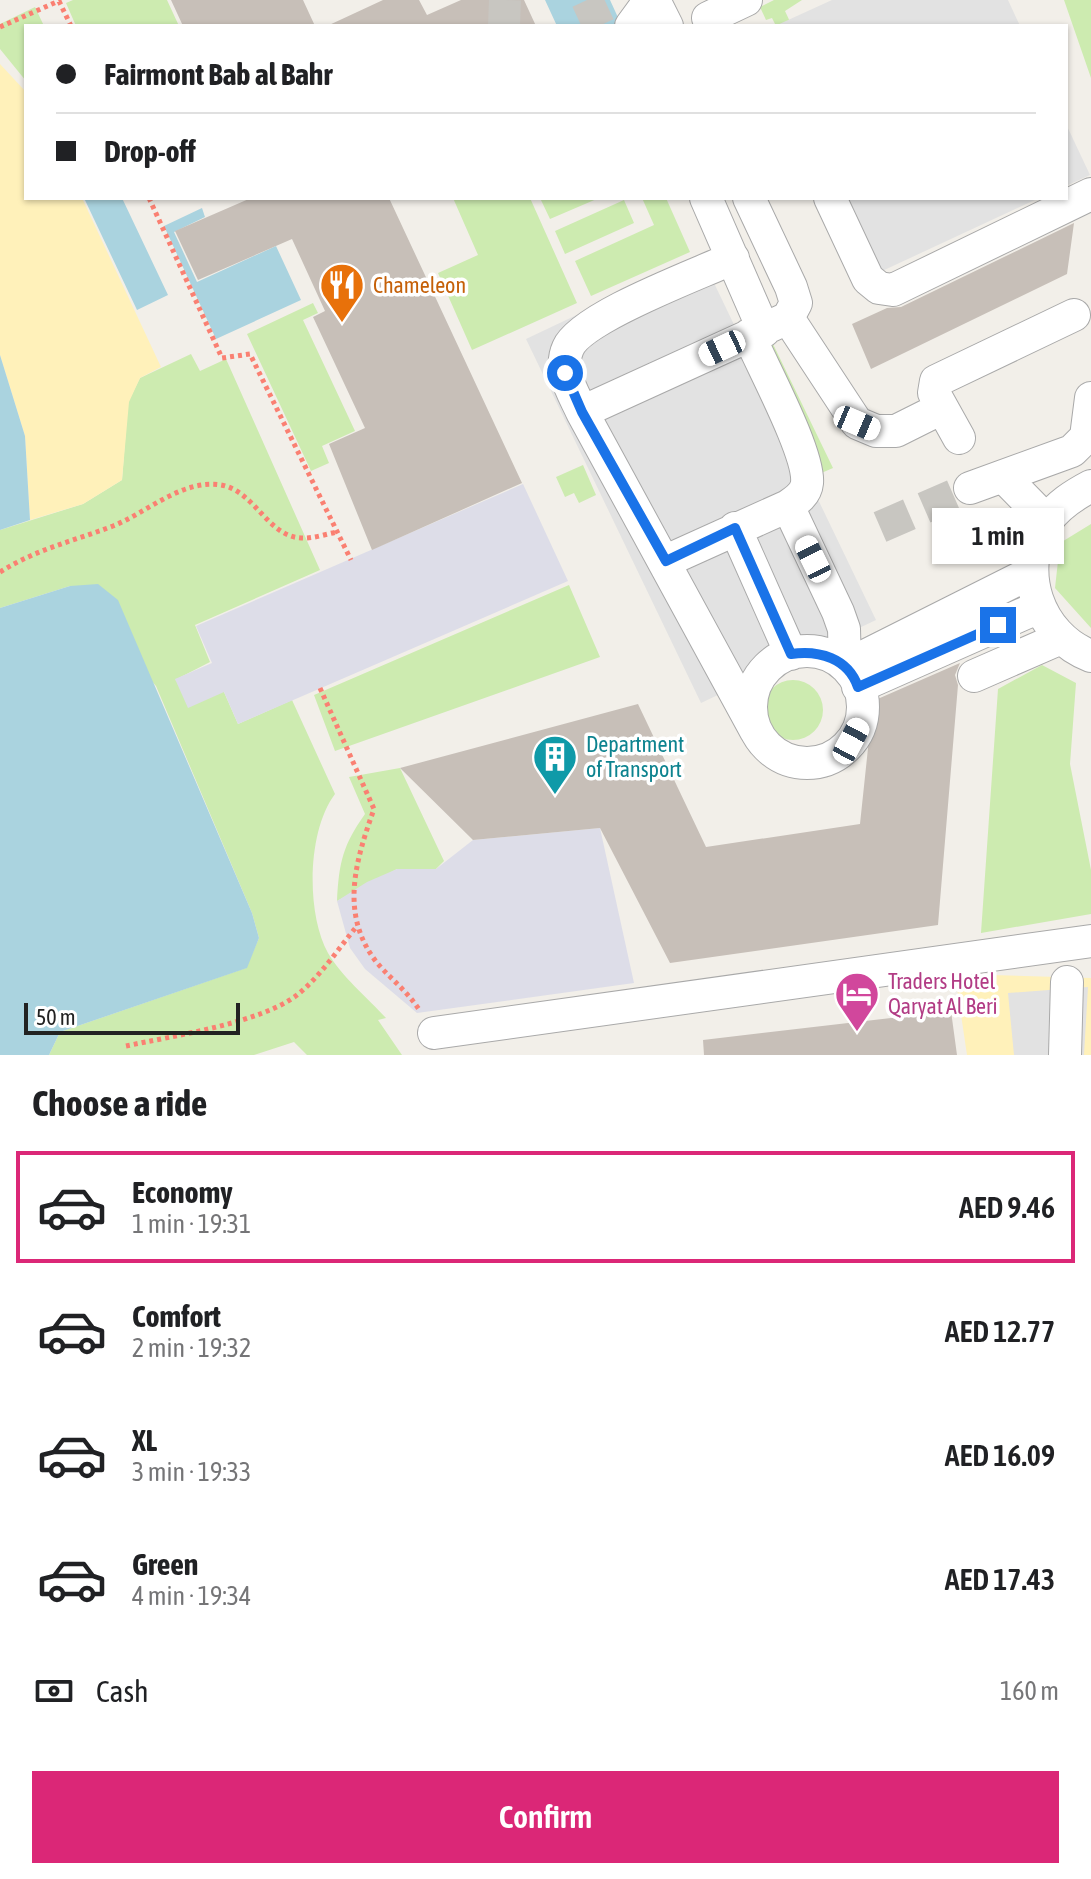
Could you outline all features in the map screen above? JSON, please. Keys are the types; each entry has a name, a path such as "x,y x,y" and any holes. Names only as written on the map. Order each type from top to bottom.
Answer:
{"lane":[{"path":"617,0 629,24"},
{"path":"632,24 652,0 666,24"},
{"path":"708,18 746,10"},
{"path":"831,200 868,279 879,288 893,290 1091,194"},
{"path":"707,200 733,258 774,322 857,423 876,431 896,431 942,408"},
{"path":"666,561 788,506 801,497 807,483 749,200"},
{"path":"733,258 589,324 568,347 565,373 582,412 756,731 778,755 809,763 825,760 846,747 859,727 863,711 852,677 841,620 788,506"},
{"path":"959,438 934,393 940,377 1074,315"},
{"path":"582,412 774,322"},
{"path":"970,488 1081,444 1088,427 1091,398"},
{"path":"1003,476 1047,521"},
{"path":"1091,486 1067,500 1047,521 1036,545 1032,572 1039,607 1061,638 1091,656"},
{"path":"735,528 791,654"},
{"path":"852,677 1032,572"},
{"path":"852,677 1039,607"},
{"path":"974,676 1061,638"},
{"path":"756,731 751,703 760,676 774,662 791,654 819,653 852,677"},
{"path":"434,1033 1091,941"},
{"path":"1065,1055 1067,982"}],"path":[{"path":"0,27 60,0 70,24"},
{"path":"150,200 222,358 250,354 351,560"},
{"path":"0,572 35,551 115,525 194,485 222,485 244,494 281,532 300,538 337,532"},
{"path":"320,688 374,809 357,857 352,891 358,925 378,964 410,995 434,1033"},
{"path":"126,1046 264,1011 295,997 318,975 358,925"}],"green space":[{"path":"73,0 167,0 178,24 75,24 66,3"},
{"path":"774,0 802,0 785,11 791,24 775,24 772,18 766,20 760,7"},
{"path":"1064,0 1091,0 1091,78"},
{"path":"35,7 43,24 24,24 24,79 0,49 0,24"},
{"path":"454,200 531,200 577,303 472,350 438,273 478,255"},
{"path":"541,200 594,200 550,219"},
{"path":"624,200 634,223 565,254 555,231"},
{"path":"643,200 667,200 690,252 591,296 575,261 654,225"},
{"path":"313,303 318,313 303,320 355,431 322,446 329,463 311,471 247,334"},
{"path":"773,344 833,468 819,474 738,361"},
{"path":"191,354 200,371 226,359 320,570 195,625 210,662 175,680 224,692 238,724 292,700 335,794 319,829 315,850 313,895 321,936 340,970 386,1018 378,1020 402,1055 307,1055 294,1042 254,1055 49,1055 60,1032 246,968 259,938 252,913 156,686 70,586 0,608 0,530 83,504 122,480 128,402 140,378"},
{"path":"583,465 596,495 579,503 574,493 565,497 556,477"},
{"path":"1091,524 1091,628 1055,588 1060,543"},
{"path":"569,585 600,657 335,751 314,695"},
{"path":"1042,665 1076,683 1070,764 1091,870 1091,914 981,933 998,689"},
{"path":"793,680 805,682 814,689 821,698 821,722 814,731 805,738 793,740 781,738 772,731 765,722 763,710 765,698 772,689 781,682"},
{"path":"400,768 444,861 436,869 397,869 337,901 344,854 365,814 349,777"}],"sand":[{"path":"0,64 24,90 24,200 83,200 161,367 140,378 129,402 122,480 83,504 30,520 25,436 0,355"},
{"path":"955,974 1091,978 1091,1055 967,1055"}],"shaded area":[{"path":"832,0 1008,0 1019,24 779,24"},
{"path":"1068,128 1090,175 1068,185"},
{"path":"846,200 1035,200 880,272"},
{"path":"701,256 876,620 701,703 526,339"},
{"path":"523,484 568,581 238,724 224,692 188,708 175,679 212,663 196,626"},
{"path":"600,828 634,983 417,1013 365,969 350,948 337,901 367,882 397,869 436,869 473,840"},
{"path":"1088,987 1084,1055 1014,1055 1008,993"}],"water":[{"path":"545,0 610,0 621,24 556,24"},
{"path":"85,200 123,200 168,295 137,310"},
{"path":"202,208 205,217 174,232 197,282 276,246 301,300 216,339 164,226"},
{"path":"0,355 25,436 30,520 0,530"},
{"path":"98,584 118,600 252,913 259,938 247,968 60,1032 49,1055 0,1055 0,608 70,586"}],"building":[{"path":"171,0 303,0 314,24 182,24"},
{"path":"383,0 419,0 427,15 461,0 524,0 535,24 331,24"},
{"path":"246,200 390,200 522,483 372,550 329,444 365,428 313,317 325,311 292,239 198,280 175,231"},
{"path":"1074,223 1067,274 871,369 852,324 887,308 901,307"},
{"name":"Department of Transport","path":"960,663 955,675 958,685 938,925 670,963 600,828 473,840 400,768 638,704 706,847 860,824 873,701"},
{"name":"Traders Hotel Qaryat Al Beri","path":"951,1011 957,1055 704,1055 703,1040"}],"tunnel":[{"path":"504,24 505,0"},
{"path":"587,0 598,24"},
{"path":"880,527 970,488"}],"place":[{"name":"Chameleon","path":"342,324"},
{"name":"Department of Transport","path":"555,796"},
{"name":"Traders Hotel Qaryat Al Beri","path":"857,1033"}],"route":[{"path":"565,373 582,412 666,561 735,528 791,654 819,653 833,658 845,666 858,687 998,625"}]}
